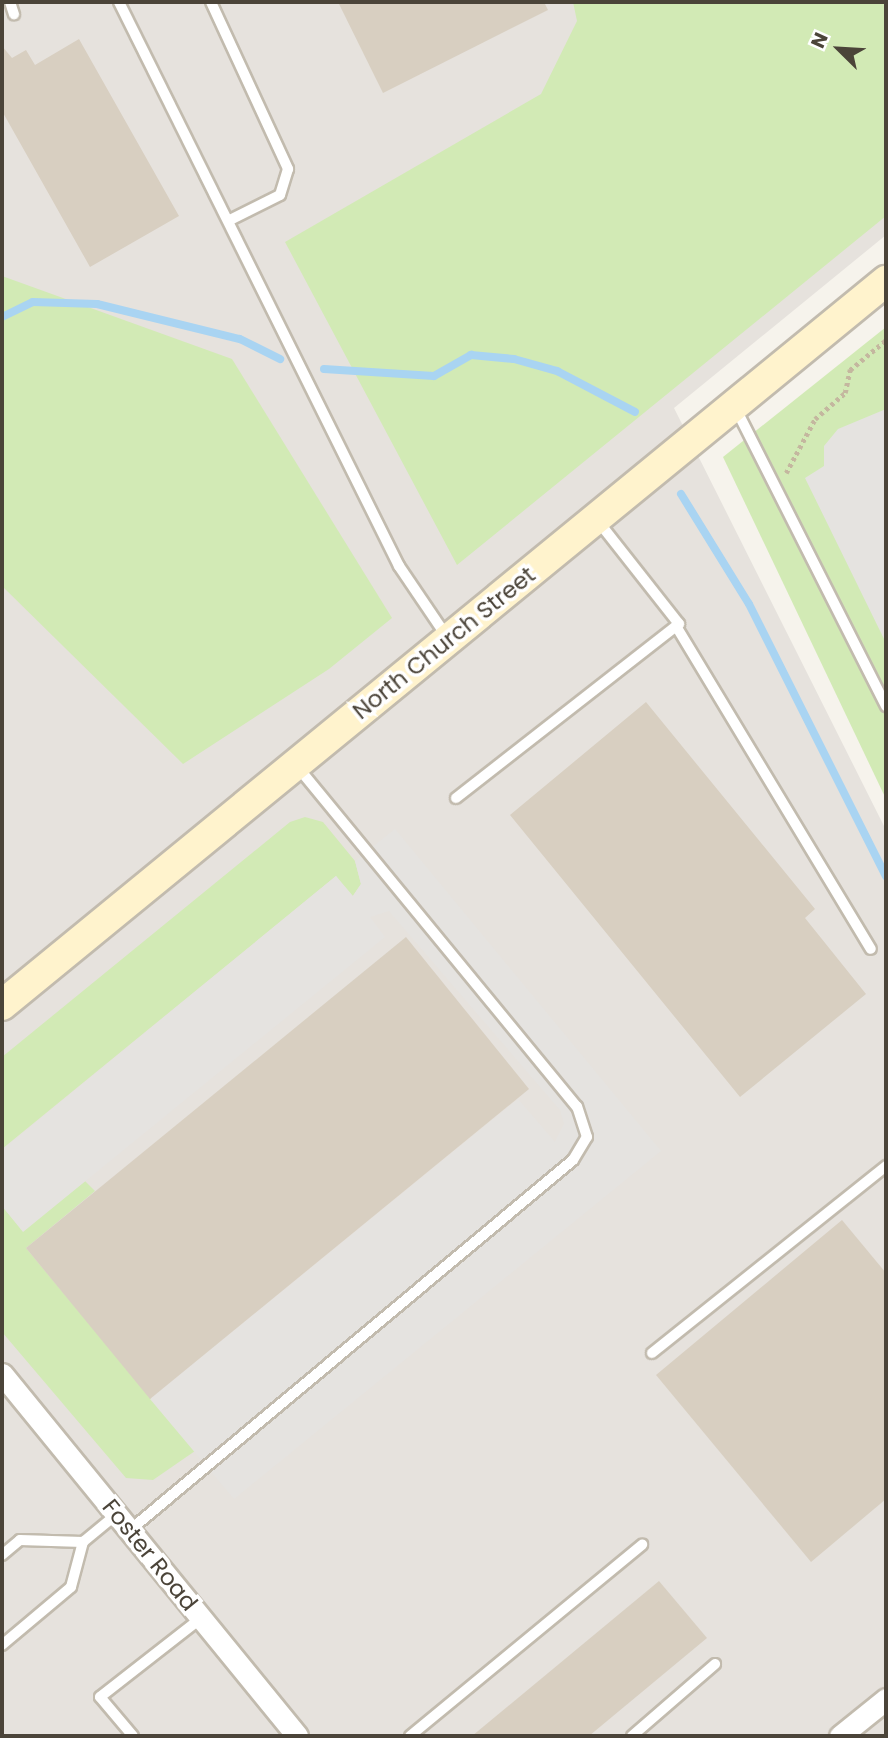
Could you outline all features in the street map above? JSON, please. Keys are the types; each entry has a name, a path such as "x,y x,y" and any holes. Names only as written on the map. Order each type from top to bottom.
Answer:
{"main road":[{"name":"North Church Street","path":"2,1005 886,281"}],"street":[{"name":"Foster Road","path":"2,1374 297,1736"},
{"path":"840,1736 886,1699"}],"lane":[{"path":"10,2 14,14"},
{"path":"119,2 230,220 399,566 449,639"},
{"path":"211,2 288,169 280,195 230,220"},
{"path":"734,407 776,480 883,693 886,706"},
{"path":"596,519 676,626 871,949"},
{"path":"456,799 676,626"},
{"path":"2,1555 20,1540 83,1542 123,1522 573,1160 587,1137 577,1107 296,764"},
{"path":"652,1353 886,1166"},
{"path":"2,1645 71,1587 83,1542"},
{"path":"410,1736 642,1545"},
{"path":"133,1736 100,1696 201,1618"},
{"path":"632,1736 715,1664"}],"path":[{"path":"776,480 794,467 815,419 845,393 850,370 886,340"}],"shaded area":[{"path":"2,2 886,2 886,235 674,408 886,830 886,1736 2,1736"},
{"path":"886,409 886,643 805,478 824,466 824,446 838,429"},
{"path":"395,829 661,1151 234,1499 150,1399 518,1099 555,1142 564,1124 560,1110 389,911 370,917 385,937 23,1232 2,1206 2,1150 336,876 353,896 361,884 355,861"}],"green space":[{"path":"573,2 886,2 886,216 457,565 285,242 541,94 577,21"},
{"path":"2,276 232,359 392,618 329,669 183,764 2,586"},
{"path":"886,327 886,799 723,457"},
{"path":"305,817 323,822 355,861 361,884 352,897 336,876 2,1149 2,1057 290,822"},
{"path":"85,1181 95,1191 26,1248 195,1451 153,1480 126,1478 2,1332 2,1206 23,1231"}],"building":[{"path":"338,2 544,2 548,10 383,93"},
{"path":"79,39 179,216 90,267 2,111 2,46 12,58 26,50 35,65"},
{"path":"646,702 815,909 805,918 866,994 740,1097 510,815"},
{"path":"406,937 529,1089 150,1399 26,1248"},
{"path":"842,1220 886,1273 886,1499 811,1562 656,1375"},
{"path":"659,1581 707,1638 589,1736 472,1736"}],"waterway":[{"path":"2,317 33,302 97,304 240,339 280,359"},
{"path":"324,369 434,376 471,355 514,359 557,371 635,412"},
{"path":"681,494 749,604 886,876"}]}
